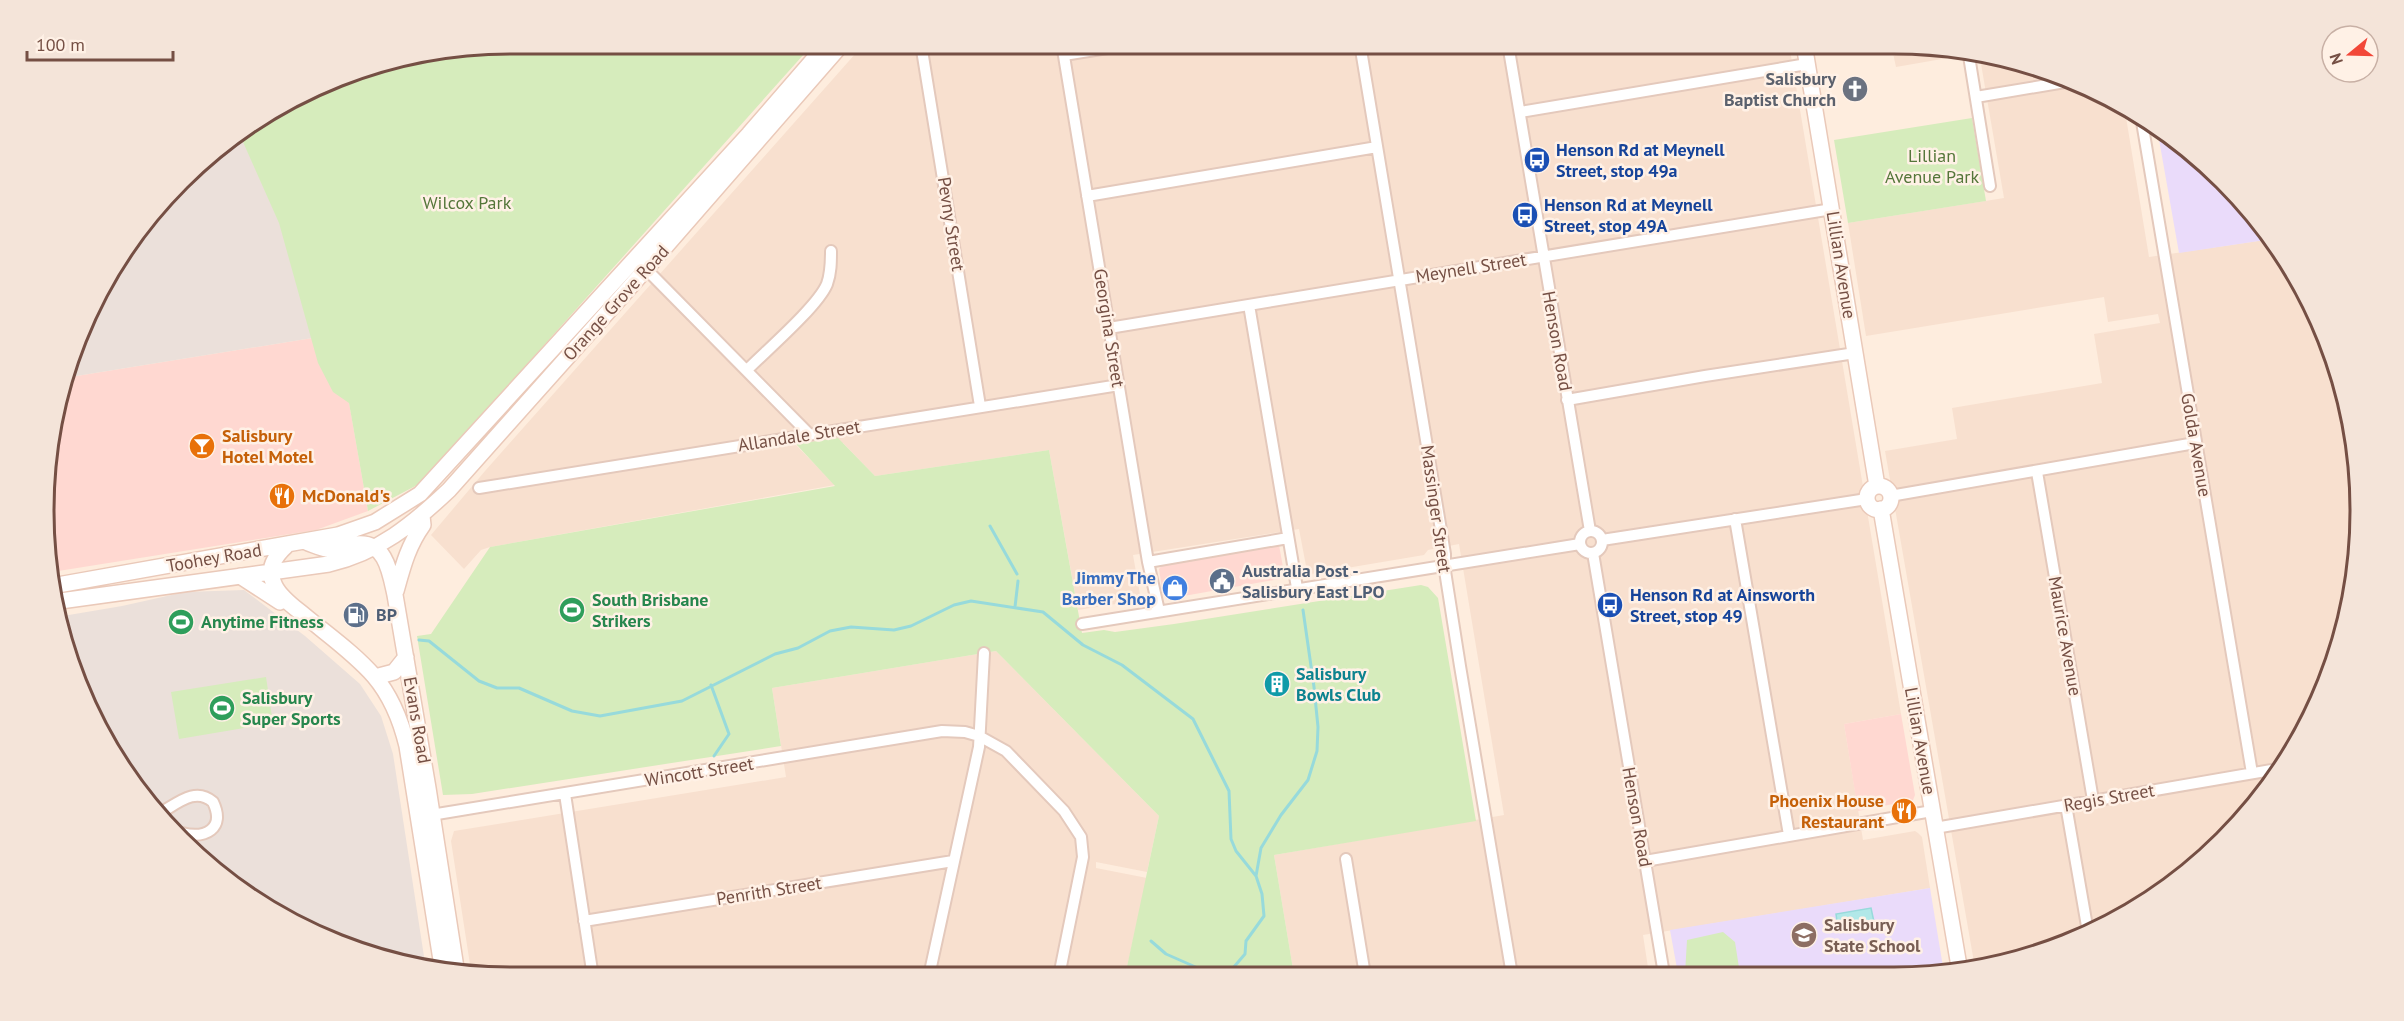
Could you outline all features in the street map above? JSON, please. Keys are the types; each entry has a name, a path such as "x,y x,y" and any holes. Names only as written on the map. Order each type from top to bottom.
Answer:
{"main road":[{"name":"Orange Grove Road","path":"375,522 420,494 749,134 818,54"},
{"name":"Orange Grove Road","path":"376,548 422,516 449,490 833,54"},
{"name":"Lillian Avenue","path":"1806,54 1855,353 1884,491"},
{"path":"1871,489 1884,491 1887,506 1881,509 1874,508 1867,499 1871,489"},
{"name":"Lillian Avenue","path":"1881,509 1958,962"},
{"path":"395,595 403,560 411,542 423,525 422,516"},
{"name":"Toohey Road","path":"60,585 305,543 357,530 375,522"},
{"path":"305,543 327,549 363,544 376,548"},
{"path":"286,546 274,559 271,572 275,587 289,603"},
{"name":"Toohey Road","path":"63,601 342,561 376,548"},
{"name":"Evans Road","path":"376,548 388,564 406,657 441,961"},
{"path":"240,576 278,602 289,603"},
{"name":"Evans Road","path":"289,603 359,660 375,677 395,710 425,816 455,963"},
{"path":"375,677 393,672 406,657"}],"street":[{"name":"Pevny Street","path":"923,54 980,405"},
{"name":"Georgina Street","path":"1064,54 1148,562 1159,611"},
{"name":"Massinger Street","path":"1362,54 1511,967"},
{"name":"Henson Road","path":"1510,54 1590,531"},
{"path":"1970,61 1990,186"},
{"path":"1520,112 1808,64"},
{"path":"1976,97 2055,84"},
{"name":"Golda Avenue","path":"2143,128 2252,773"},
{"path":"1087,196 1377,147"},
{"name":"Meynell Street","path":"1109,328 1832,208"},
{"path":"747,370 817,300 828,282 831,251"},
{"path":"630,262 646,269 809,434"},
{"path":"1250,305 1297,588"},
{"path":"1568,400 1855,353"},
{"name":"Allandale Street","path":"479,488 980,405 1119,385"},
{"path":"1884,491 2037,472 2195,443"},
{"name":"Maurice Avenue","path":"2037,472 2093,800"},
{"path":"1602,540 1867,499"},
{"path":"1735,519 1789,835"},
{"path":"1590,531 1596,532 1602,540 1599,550 1593,553 1586,552 1580,544 1581,537 1590,531"},
{"path":"1148,562 1288,538"},
{"path":"1082,624 1580,544"},
{"name":"Henson Road","path":"1593,553 1663,967"},
{"path":"931,967 979,747 984,653"},
{"name":"Wincott Street","path":"425,816 942,731 965,732 979,736"},
{"path":"979,736 1006,751 1064,811 1081,837 1083,857 1061,967"},
{"name":"Regis Street","path":"1935,828 2269,770"},
{"path":"565,794 591,967"},
{"path":"166,810 194,795 202,795 213,802 218,818 213,828 200,836 189,834"},
{"path":"2066,805 2087,924"},
{"path":"1645,861 1932,811"},
{"path":"1346,860 1364,967"},
{"name":"Penrith Street","path":"584,921 954,861"}],"shaded area":[{"path":"855,54 1791,54 1901,714 1844,724 1863,840 1915,831 1918,833 1922,837 1930,888 1643,935 1648,967 1293,967 1274,855 1504,815 1459,544 1428,550 1424,555 1311,574 1307,571 1299,529 1133,555 1141,600 1078,610 1049,450 875,476 843,443 796,445 835,485 490,547 481,550 464,569 431,535 485,471"},
{"path":"1893,54 1950,58 1896,67"},
{"path":"1981,63 2040,78 2095,101 2126,118 2149,257 2261,241 2289,282 2326,364 2341,421 2346,451 2350,510 2349,540 2341,600 2326,657 2315,685 2289,739 2256,788 2237,811 2194,854 2171,873 2122,906 2040,943 1974,960 1885,451 1957,439 1952,408 2102,383 2094,334 2160,323 2158,314 2108,322 2104,297 1866,336 1848,223 2004,198"},
{"path":"280,116 337,334 74,376 101,309 115,282 148,233 167,210 210,167 233,148"},
{"path":"2159,140 2216,188 2261,241 2179,253"},
{"path":"337,334 368,511 316,530 58,571 55,540 55,481 63,421 74,376"},
{"path":"1279,545 1285,578 1167,599 1163,595 1159,569 1165,562"},
{"path":"244,590 305,636 360,684 381,716 393,754 424,959 364,943 336,932 282,906 257,890 210,854 188,833 148,788 131,764 115,739 89,685 78,657 67,615 185,592"},
{"path":"996,651 1159,816 1147,872 1096,862 1096,868 1147,878 1127,967 510,967 470,965 451,841 454,831 786,777 772,688"},
{"path":"1901,714 1915,795 1913,800 1858,811 1844,724"},
{"name":"Salisbury State School","path":"1930,888 1943,964 1894,967 1677,967 1670,930"}],"green space":[{"name":"Wilcox Park","path":"804,54 421,483 368,511 349,403 333,392 318,363 279,223 243,141 282,115 364,78 421,63 481,55"},
{"name":"Lillian Avenue Park","path":"1972,118 1986,201 1848,223 1834,140"},
{"path":"838,438 875,476 1049,450 1082,633 1104,630 1115,632 1421,585 1428,587 1438,598 1476,821 1274,855 1293,967 1127,967 1159,816 996,651 772,688 781,746 472,794 443,795 417,636 431,634 490,547 835,486 796,444"},
{"name":"Salisbury Super Sports","path":"266,677 273,723 179,739 171,692"},
{"path":"1723,932 1735,942 1739,967 1685,967 1687,940"}],"water":[{"path":"1871,908 1874,922 1838,928 1836,914"}],"waterway":[{"path":"990,526 1017,574"},
{"path":"1015,607 1018,581"},
{"path":"419,640 429,641 479,681 497,688 519,688 572,711 600,716 682,701 775,654 798,648 830,631 851,627 894,630 911,626 954,605 971,601 1043,612 1083,645 1122,665 1193,719 1229,791 1231,839 1236,851 1256,876 1262,894 1264,916 1246,941 1245,954 1234,967"},
{"path":"1256,876 1261,848 1281,815 1308,780 1317,751 1318,727 1303,610"},
{"path":"711,685 729,734 714,756"},
{"path":"1151,941 1166,954 1196,967"}],"place":[{"name":"Salisbury Baptist Church","path":"1855,89"},
{"name":"Henson Rd at Meynell Street, stop 49a","path":"1537,160"},
{"name":"Henson Rd at Meynell Street, stop 49A","path":"1525,215"},
{"name":"Salisbury Hotel Motel","path":"202,446"},
{"name":"McDonald's","path":"282,496"},
{"name":"Australia Post - Salisbury East LPO","path":"1222,581"},
{"name":"Jimmy The Barber Shop","path":"1175,588"},
{"name":"Henson Rd at Ainsworth Street, stop 49","path":"1610,605"},
{"name":"South Brisbane Strikers","path":"572,610"},
{"name":"BP","path":"356,615"},
{"name":"Anytime Fitness","path":"181,622"},
{"name":"Salisbury Bowls Club","path":"1277,684"},
{"name":"Salisbury Super Sports","path":"222,708"},
{"name":"Phoenix House Restaurant","path":"1904,811"},
{"name":"Salisbury State School","path":"1804,935"}]}
